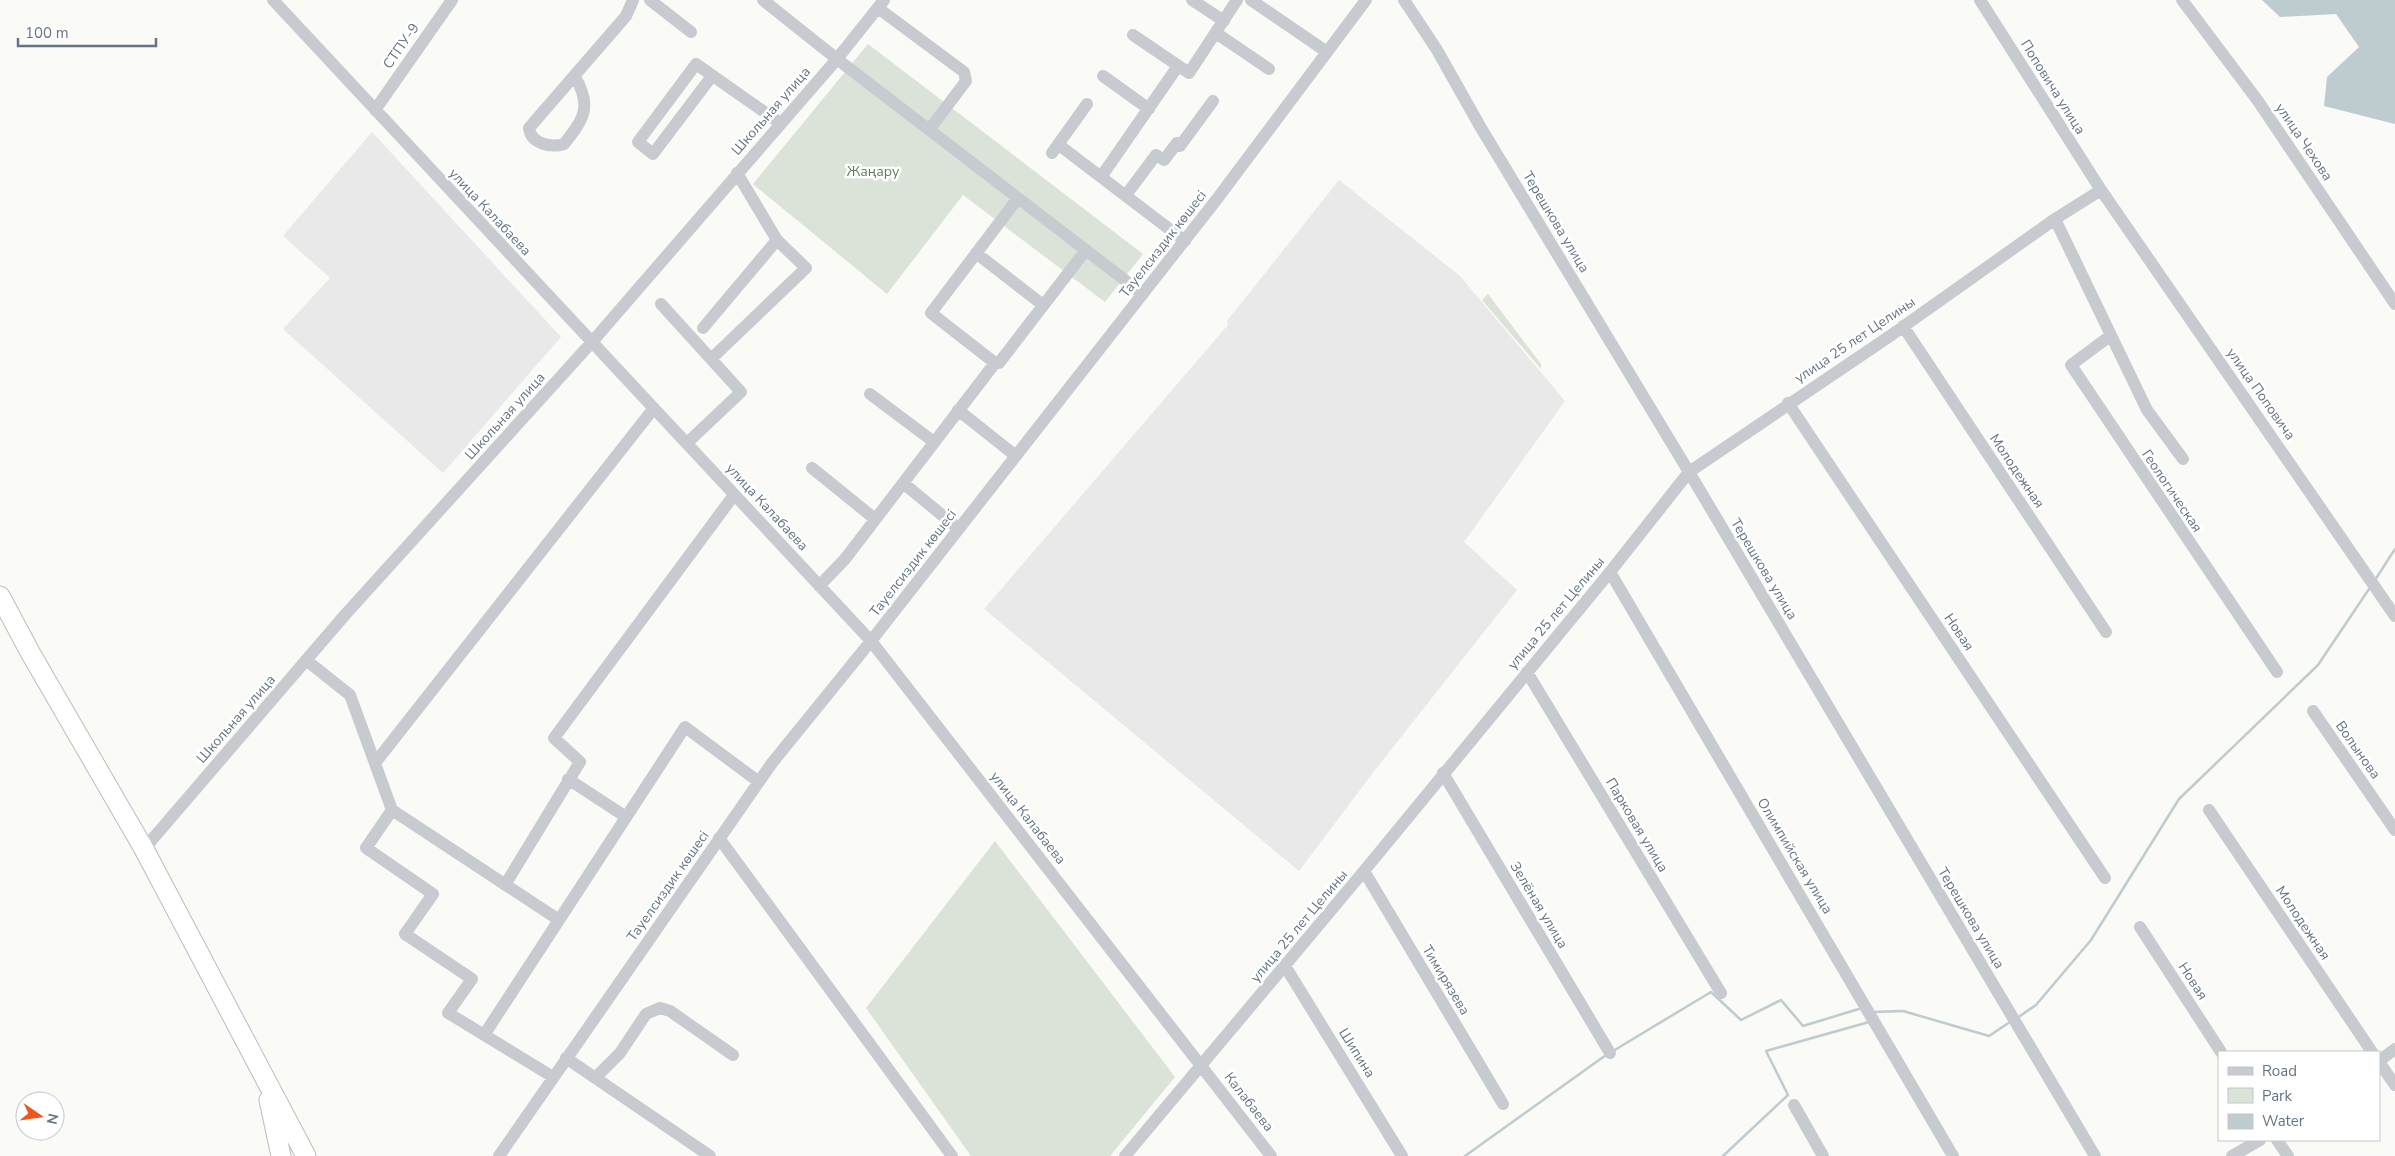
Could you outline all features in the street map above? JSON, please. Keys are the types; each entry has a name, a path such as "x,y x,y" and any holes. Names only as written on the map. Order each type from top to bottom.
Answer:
{"highway":[{"path":"0,596 31,654 144,849 306,1156"},
{"path":"263,1074 281,1156"}],"street":[{"name":"улица Калабаева","path":"273,0 872,642 1202,1066"},
{"name":"СТПУ-9","path":"375,110 452,0"},
{"path":"575,77 585,106 582,122 564,144 548,146 534,138 530,134 529,128 626,16 633,0"},
{"path":"650,0 691,32"},
{"path":"763,0 1143,294"},
{"path":"1192,0 1224,21"},
{"path":"1133,35 1189,73 1238,0"},
{"path":"1251,0 1327,52"},
{"name":"Тауелсиздик көшесі","path":"499,1156 759,782 872,642 1185,241 1366,0"},
{"name":"Терешкова улица","path":"1404,0 1437,50 1481,128 1689,472 2095,1156"},
{"name":"Поповича улица","path":"1980,0 2101,190"},
{"name":"улица Чехова","path":"2182,0 2258,101 2395,304"},
{"path":"881,4 964,72 966,81 929,130"},
{"name":"Школьная улица","path":"144,849 306,660 592,342 837,59 881,4"},
{"path":"1216,33 1269,69"},
{"path":"712,76 653,154 638,142 696,64 780,123"},
{"path":"1102,177 1178,66"},
{"path":"1103,76 1148,109"},
{"path":"1126,196 1156,155 1164,160 1177,143 1180,146 1213,100"},
{"path":"1087,104 1055,149 1102,177 1185,241"},
{"path":"711,359 806,268 777,240 737,173"},
{"name":"улица 25 лет Целины","path":"1125,1156 1364,871 1610,572 1689,472 1903,326 2054,219 2101,190"},
{"name":"улица Поповича","path":"2101,190 2395,616"},
{"path":"995,363 931,314 1018,198"},
{"name":"Геологическая","path":"2054,219 2147,410 2183,459"},
{"path":"703,328 777,240"},
{"path":"819,586 845,559 958,410 995,363 999,363 1086,250"},
{"path":"976,253 1043,305"},
{"path":"661,304 741,392 687,443"},
{"name":"Молодежная","path":"1903,326 2106,632"},
{"name":"Геологическая","path":"2110,336 2071,365 2277,672"},
{"path":"870,394 934,442"},
{"name":"Новая","path":"1788,403 2105,878"},
{"path":"375,763 654,408"},
{"path":"958,410 1016,456"},
{"path":"812,468 875,519"},
{"path":"903,483 959,529"},
{"path":"505,885 580,762 554,738 734,495"},
{"name":"Олимпийская улица","path":"1610,572 1953,1156"},
{"path":"306,660 350,695 392,810 559,920"},
{"name":"Парковая улица","path":"1527,672 1721,993"},
{"name":"Волынова","path":"2313,711 2395,830"},
{"path":"484,1035 685,727 759,782"},
{"name":"Зелёная улица","path":"1443,773 1610,1053"},
{"path":"568,779 626,817"},
{"path":"392,810 366,848 434,894 405,934 472,980 448,1013 553,1077"},
{"name":"Молодежная","path":"2209,810 2371,1051"},
{"path":"720,838 952,1156"},
{"name":"Тимирязева","path":"1364,871 1503,1104"},
{"name":"Новая","path":"2140,927 2220,1051"},
{"name":"Шипина","path":"1284,966 1403,1156"},
{"path":"596,1078 620,1053 646,1014 660,1008 670,1012 733,1055"},
{"path":"2380,1060 2395,1049"},
{"path":"566,1058 710,1156"},
{"path":"2380,1062 2395,1085"},
{"name":"Калабаева","path":"1202,1066 1268,1152"},
{"path":"1794,1104 1823,1156"},
{"path":"2232,1156 2258,1141"},
{"path":"2278,1141 2288,1156"},
{"path":"1268,1152 1281,1156"}],"shaded area":[{"path":"372,132 561,337 443,473 283,329 330,278 283,236"},
{"path":"1339,180 1460,276 1565,401 1464,542 1517,590 1375,770 1299,871 984,609 1228,325 1227,321"}],"green space":[{"name":"Жаңару","path":"868,44 1143,254 1105,302 963,195 887,294 753,184"},
{"path":"1488,294 1541,364 1541,369 1482,300"},
{"path":"995,841 1175,1077 1110,1156 971,1156 866,1008"}],"water":[{"path":"2262,0 2395,0 2395,124 2324,106 2327,77 2359,47 2336,14 2280,17"}],"waterway":[{"path":"2375,580 2395,549"},
{"path":"2017,1018 2036,1005 2091,940 2179,799 2318,665 2371,586"},
{"path":"1613,1051 1711,992 1741,1020 1781,1000 1803,1026 1862,1008"},
{"path":"1873,1012 1903,1011 1989,1036 2010,1022"},
{"path":"1723,1156 1788,1095 1766,1051 1869,1022"},
{"path":"1465,1156 1606,1055"}]}
